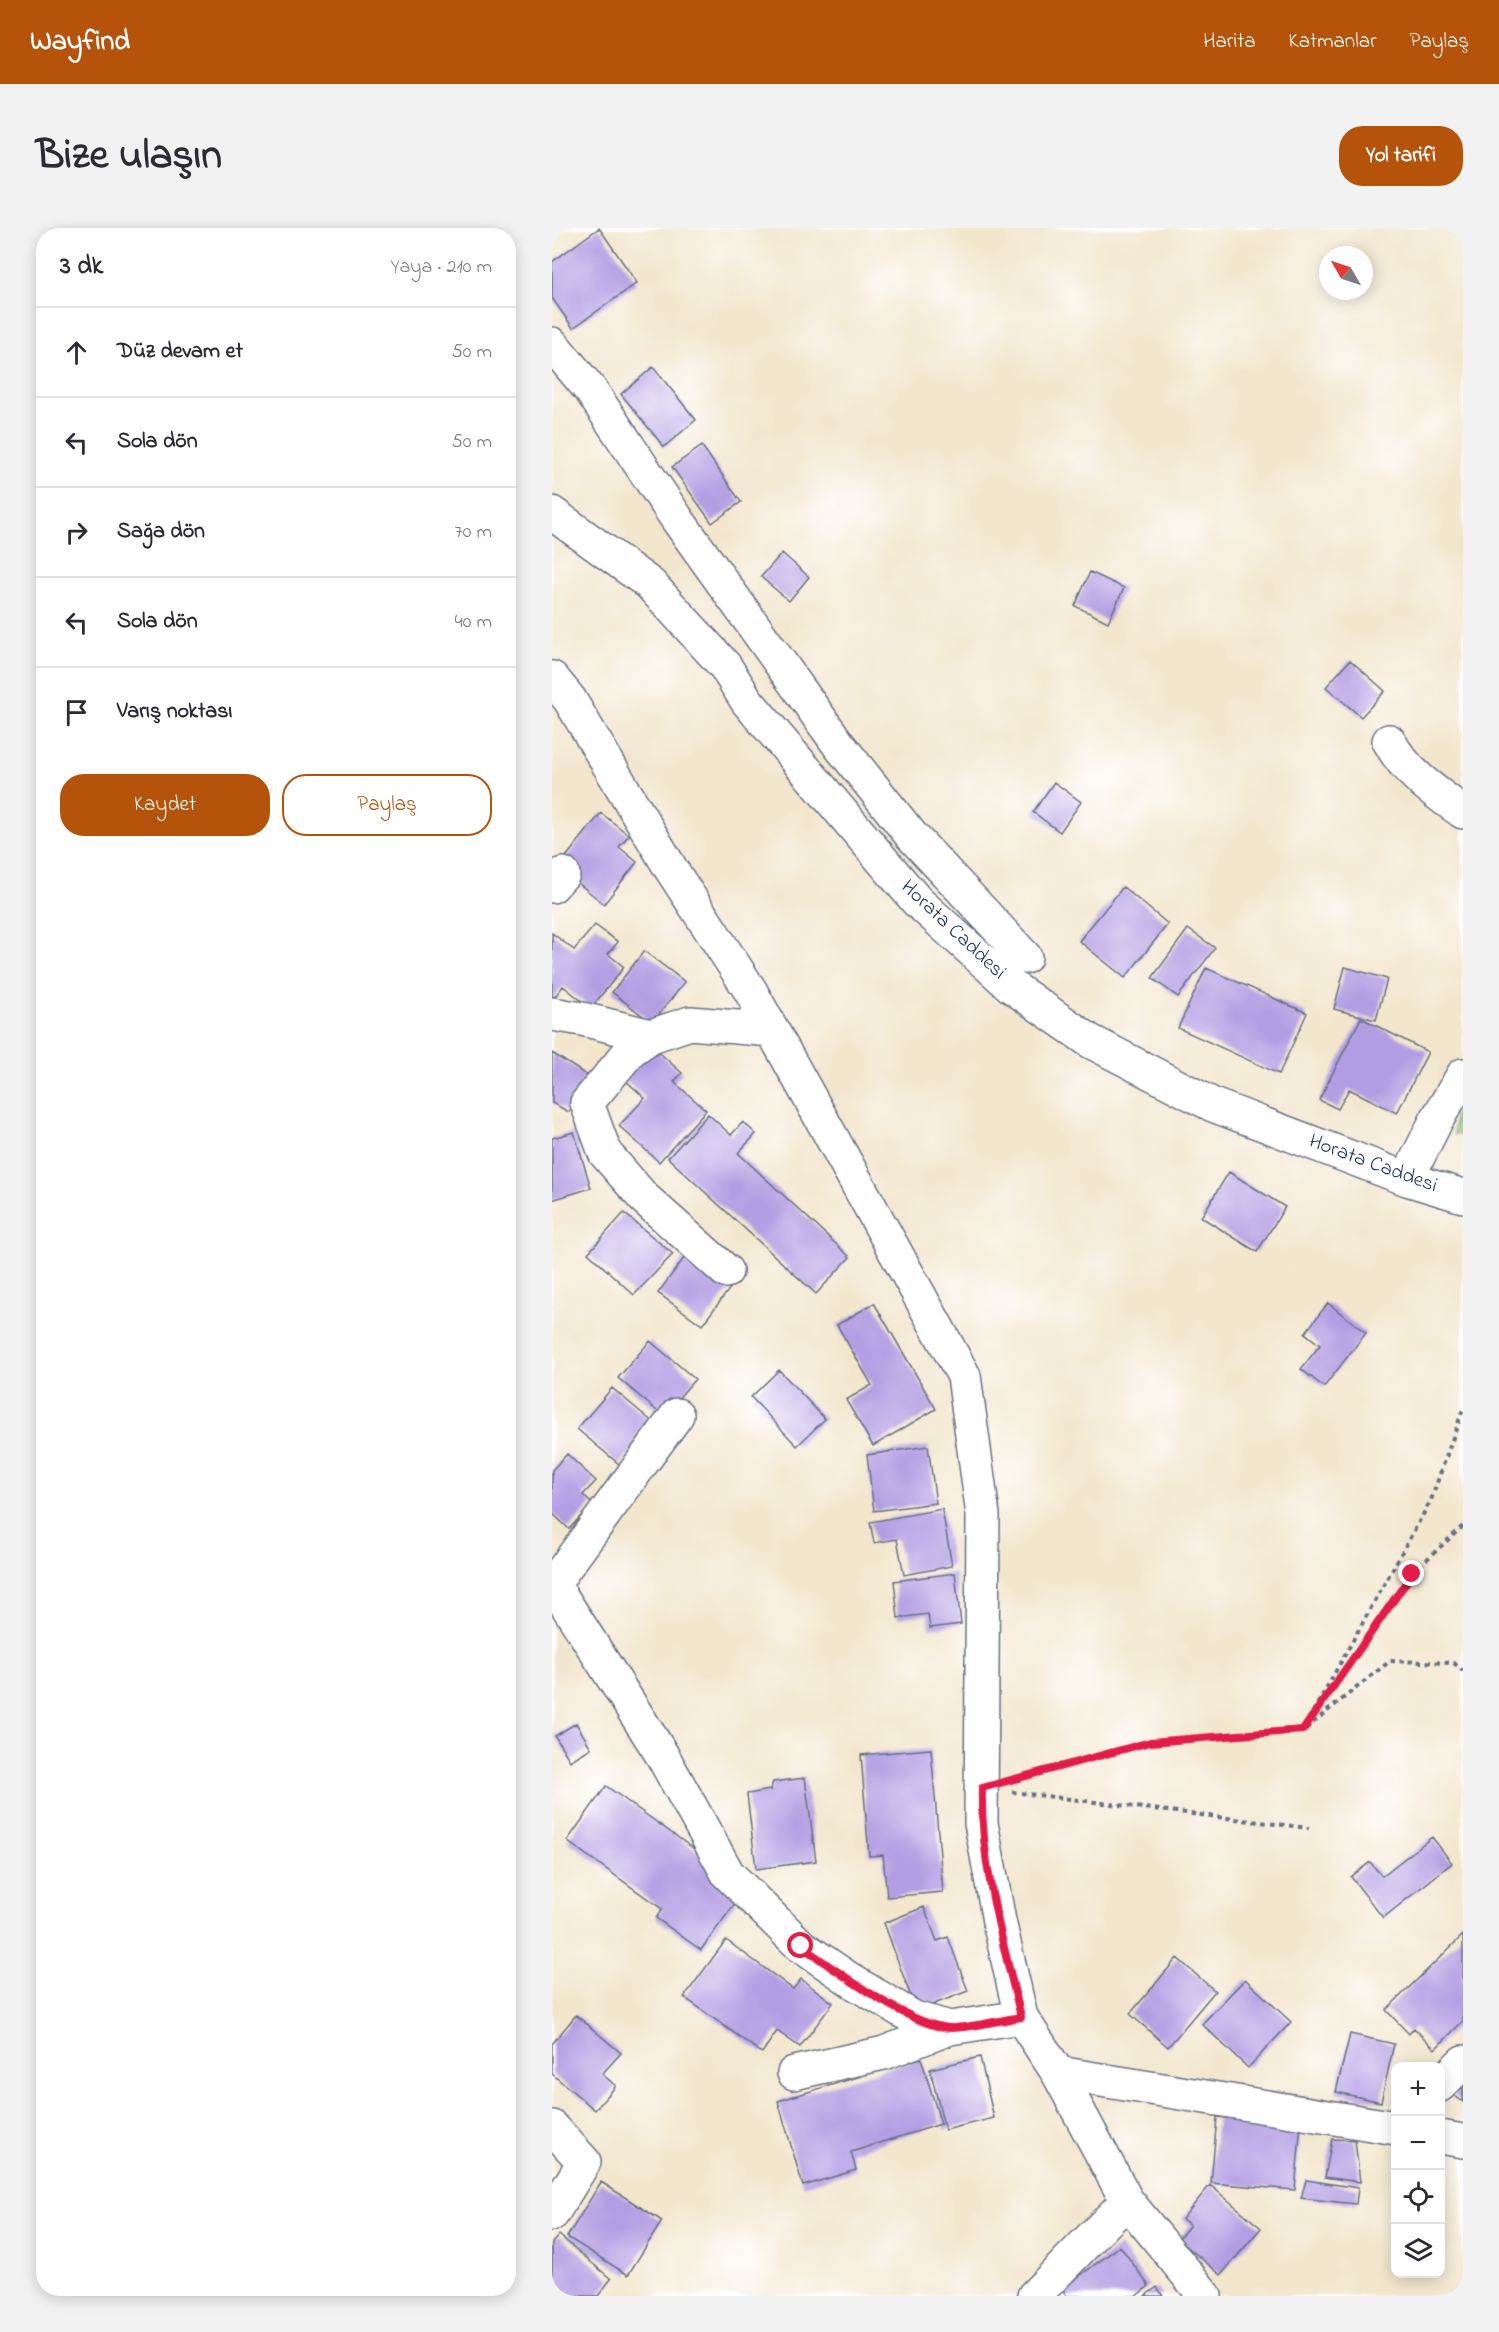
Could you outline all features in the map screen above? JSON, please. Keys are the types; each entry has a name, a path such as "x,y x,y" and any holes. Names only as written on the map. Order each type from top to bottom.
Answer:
{"street":[{"path":"552,344 592,392 677,519 839,745 911,834 1025,957"},
{"name":"Horata Caddesi","path":"552,513 650,584 725,666 747,701 917,902 1011,986 1090,1041 1214,1106 1407,1179 1463,1196"},
{"path":"552,678 570,699 671,869 750,990 964,1376 983,1515 981,1823 999,1921 1021,2017 1058,2073 1126,2201 1205,2296"},
{"path":"1389,741 1395,752 1424,783 1463,812"},
{"path":"552,1014 651,1036"},
{"path":"726,1271 644,1198 605,1153 587,1103 631,1050 651,1036 690,1023 772,1030"},
{"path":"1407,1179 1436,1121 1463,1075"},
{"path":"677,1415 553,1583 662,1755 728,1874 801,1946 855,1983 914,2018 951,2028"},
{"path":"794,2073 884,2053 951,2028 1021,2017"},
{"path":"1445,2080 1463,2062"},
{"path":"1058,2073 1391,2127"},
{"path":"552,2127 584,2162 552,2214"},
{"path":"1445,2138 1463,2141"},
{"path":"1034,2296 1126,2201"}],"path":[{"path":"1303,1730 1431,1500 1463,1409"},
{"path":"1303,1730 1412,1574 1463,1526"},
{"path":"982,1788 1150,1742 1303,1730 1389,1661 1454,1663 1463,1671"},
{"path":"982,1788 1310,1828"}],"green space":[{"path":"1463,1102 1463,1135 1454,1134 1456,1107"}],"building":[{"path":"599,228 637,283 573,328 552,298 552,262"},
{"path":"653,367 696,420 664,447 621,394"},
{"path":"702,446 741,502 712,523 672,467"},
{"path":"782,553 809,577 789,601 761,577"},
{"path":"1090,572 1124,588 1108,622 1075,606"},
{"path":"1350,660 1385,691 1361,717 1326,687"},
{"path":"1054,782 1081,802 1060,832 1033,812"},
{"path":"601,813 629,835 619,847 637,862 604,904 558,867"},
{"path":"1123,887 1168,924 1125,978 1079,941"},
{"path":"595,925 618,942 608,954 624,967 591,1008 563,986 554,998 552,997 552,933 574,950"},
{"path":"1188,929 1215,948 1178,997 1152,978"},
{"path":"644,951 685,982 652,1023 612,992"},
{"path":"1345,967 1387,979 1376,1020 1334,1009"},
{"path":"1206,968 1307,1013 1279,1074 1178,1028"},
{"path":"1361,1018 1428,1052 1397,1113 1349,1089 1338,1109 1319,1100"},
{"path":"654,1048 682,1073 674,1082 706,1110 659,1162 619,1126 645,1098 625,1080"},
{"path":"552,1053 591,1078 569,1112 552,1103"},
{"path":"708,1114 731,1135 743,1122 756,1134 738,1153 850,1257 816,1294 668,1158"},
{"path":"574,1132 591,1188 552,1200 552,1138"},
{"path":"1229,1172 1285,1207 1257,1252 1201,1217"},
{"path":"624,1213 673,1254 634,1295 588,1253"},
{"path":"687,1254 731,1287 702,1325 658,1293"},
{"path":"874,1303 936,1409 873,1446 846,1400 872,1385 837,1325"},
{"path":"1328,1303 1366,1333 1324,1387 1301,1369 1320,1345 1305,1333"},
{"path":"650,1341 695,1379 663,1416 618,1378"},
{"path":"779,1370 825,1419 797,1446 751,1397"},
{"path":"612,1388 655,1424 620,1465 577,1429"},
{"path":"928,1446 936,1503 874,1511 867,1455"},
{"path":"567,1454 596,1481 583,1495 592,1504 569,1529 552,1513 552,1470"},
{"path":"942,1509 952,1566 904,1575 897,1539 874,1543 870,1522"},
{"path":"955,1573 961,1624 930,1628 928,1614 898,1618 894,1581"},
{"path":"576,1723 591,1748 570,1761 555,1736"},
{"path":"931,1749 943,1892 887,1897 883,1855 869,1856 861,1755"},
{"path":"805,1778 816,1861 756,1869 747,1794 770,1790 773,1782"},
{"path":"606,1786 701,1854 736,1902 701,1950 656,1918 662,1909 567,1841"},
{"path":"1432,1837 1452,1863 1383,1918 1351,1877 1370,1862 1382,1876"},
{"path":"924,1907 937,1941 948,1937 968,1991 916,2011 884,1923"},
{"path":"1463,1935 1463,2021 1435,2049 1414,2028 1409,2034 1386,2010"},
{"path":"726,1940 793,1989 801,1979 833,2003 800,2047 777,2031 762,2053 684,1997"},
{"path":"1177,1958 1215,1991 1168,2047 1130,2014"},
{"path":"1245,1979 1291,2022 1248,2068 1202,2024"},
{"path":"576,2015 621,2053 602,2074 616,2086 595,2110 552,2074 552,2044"},
{"path":"1350,2034 1394,2044 1381,2102 1336,2092"},
{"path":"980,2057 994,2118 945,2130 930,2069"},
{"path":"921,2058 941,2124 851,2152 856,2170 803,2186 778,2101"},
{"path":"1463,2078 1463,2102 1451,2093"},
{"path":"1217,2117 1301,2124 1295,2190 1211,2183"},
{"path":"1332,2139 1355,2140 1360,2182 1325,2177"},
{"path":"1306,2180 1358,2188 1356,2204 1301,2198"},
{"path":"601,2182 662,2221 628,2275 567,2237"},
{"path":"1210,2185 1261,2228 1221,2275 1178,2239 1190,2225 1182,2219"},
{"path":"559,2235 611,2279 598,2296 552,2296 552,2243"},
{"path":"1120,2246 1149,2286 1136,2296 1067,2296 1062,2289"},
{"path":"1157,2287 1163,2296 1145,2296"}],"route":[{"path":"801,1946 855,1983 914,2018 951,2028 1021,2017 999,1921 981,1823 982,1788 1150,1742 1303,1730 1412,1574"}]}
